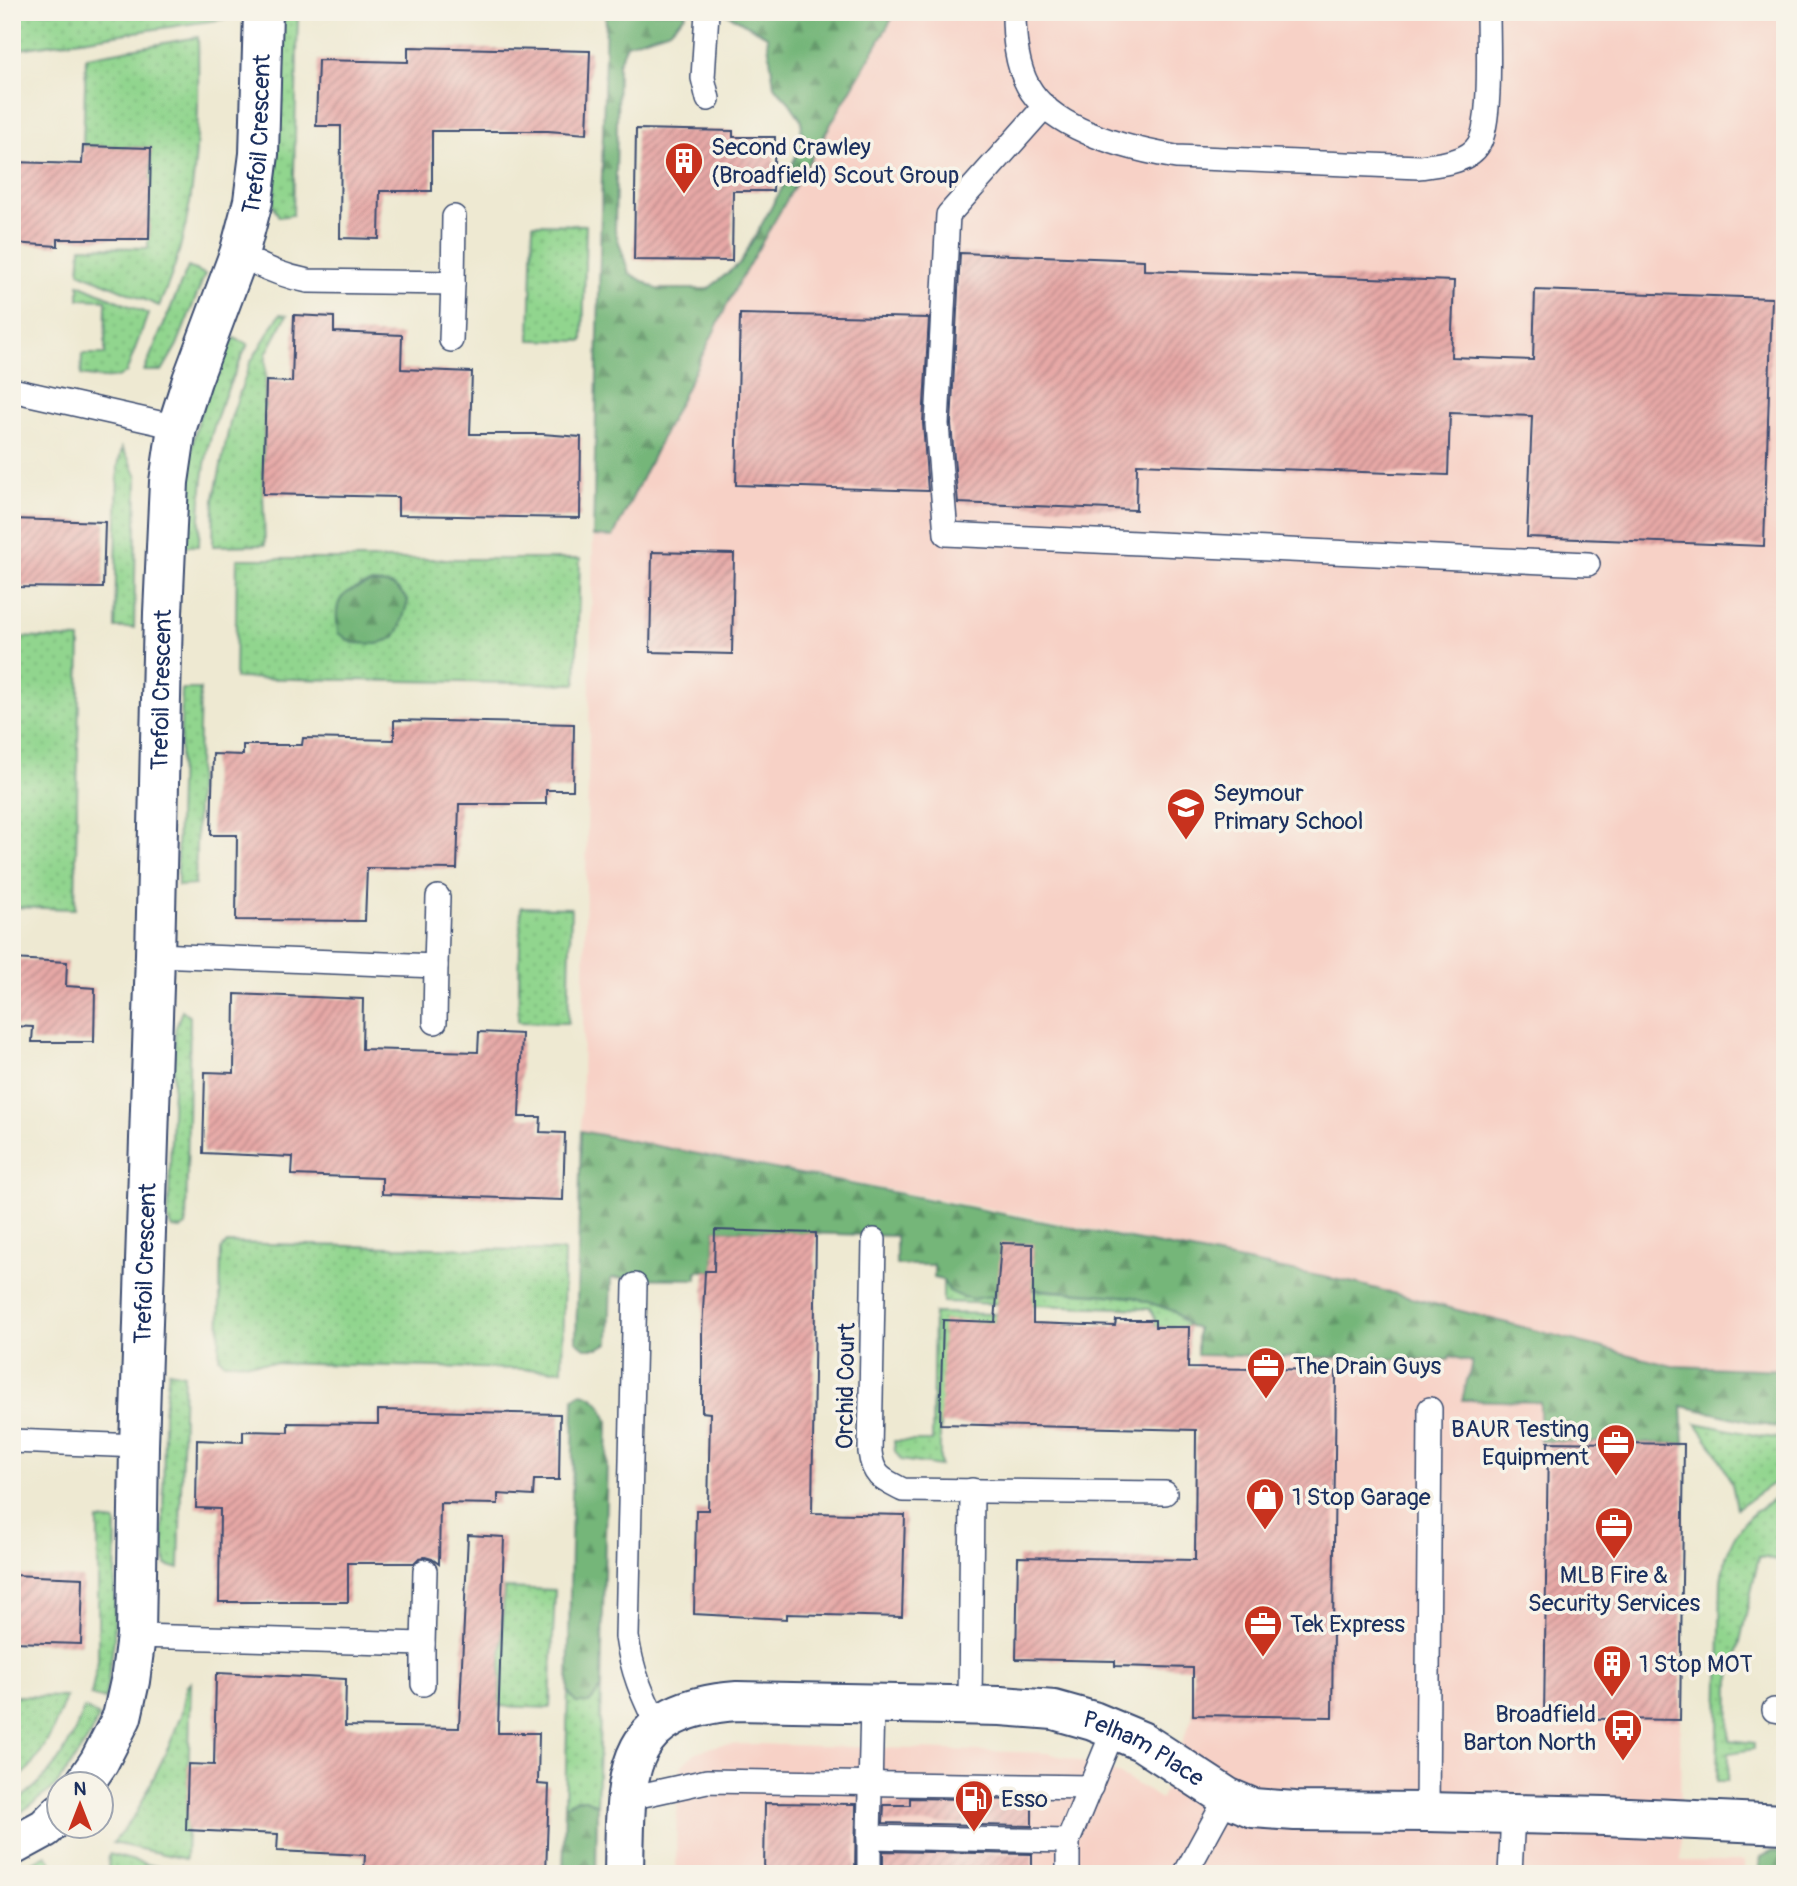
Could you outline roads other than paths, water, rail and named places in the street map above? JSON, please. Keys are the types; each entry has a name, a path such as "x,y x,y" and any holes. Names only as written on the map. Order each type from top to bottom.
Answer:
{"street":[{"name":"Trefoil Crescent","path":"94,1770 122,1717 136,1636 139,1446 169,482 177,426 239,254 253,201 259,154 263,12"},
{"name":"Pelham Place","path":"624,1874 625,1799 630,1771 639,1746 657,1725 676,1714 692,1707 737,1701 1001,1706 1054,1710 1114,1729 1141,1741 1227,1797 1253,1808 1785,1824"},
{"path":"12,1846 46,1827"}],"lane":[{"path":"707,12 703,78 709,99"},
{"path":"1014,12 1014,36 1021,69 1029,88 1045,106 1069,124 1102,139 1142,151 1176,157 1419,167 1447,163 1465,156 1479,144 1486,121 1488,93 1488,12"},
{"path":"1045,106 948,215 937,424 946,534 1588,564"},
{"path":"451,340 454,217"},
{"path":"239,254 261,267 287,277 308,281 453,283"},
{"path":"12,390 177,426"},
{"path":"435,1022 438,897"},
{"path":"155,955 436,966"},
{"name":"Orchid Court","path":"874,1240 872,1465 878,1475 904,1490 1165,1493"},
{"path":"635,1284 627,1637 630,1662 638,1686 657,1725"},
{"path":"1427,1812 1430,1409"},
{"path":"12,1441 139,1446"},
{"path":"970,1706 972,1490"},
{"path":"423,1684 425,1570"},
{"path":"136,1636 423,1644"},
{"path":"869,1874 872,1703"},
{"path":"1068,1874 1068,1841 1114,1729"},
{"path":"625,1799 707,1781 1091,1787"},
{"path":"1185,1874 1227,1797"},
{"path":"1510,1874 1513,1814"},
{"path":"869,1837 1068,1841"}],"place":[{"name":"Second Crawley (Broadfield) Scout Group","path":"684,195"},
{"name":"Seymour Primary School","path":"1186,841"},
{"name":"The Drain Guys","path":"1266,1400"},
{"name":"BAUR Testing Equipment","path":"1616,1477"},
{"name":"1 Stop Garage","path":"1265,1531"},
{"name":"MLB Fire & Security Services","path":"1614,1560"},
{"name":"Tek Express","path":"1263,1658"},
{"name":"1 Stop MOT","path":"1612,1698"},
{"name":"Broadfield Barton North","path":"1623,1762"},
{"name":"Esso","path":"974,1833"}]}
